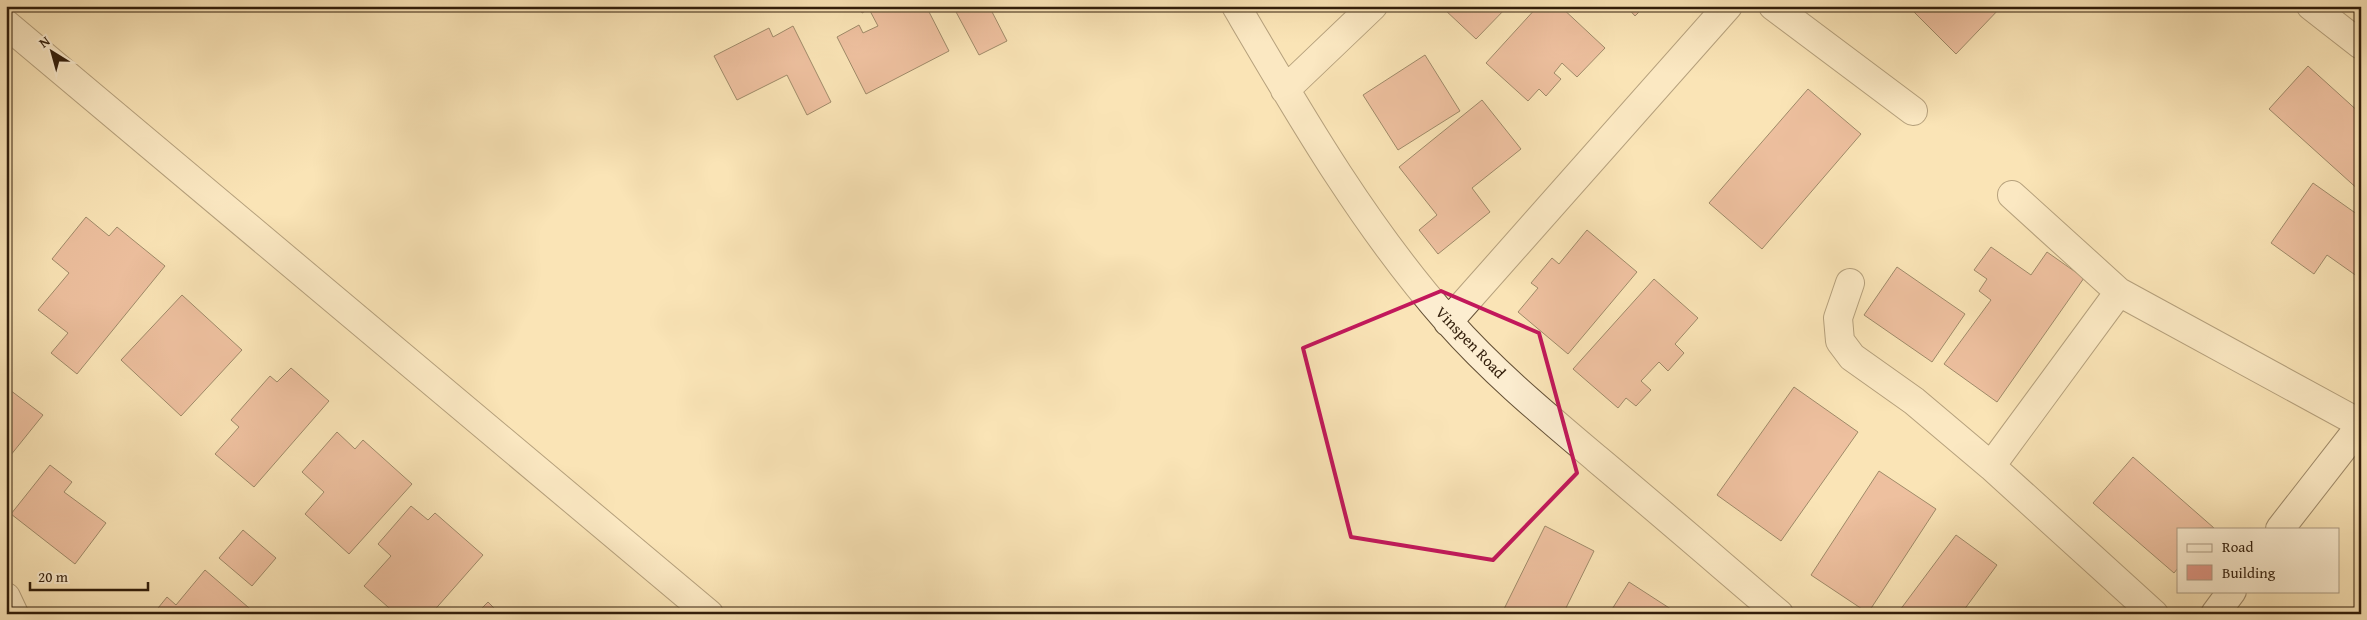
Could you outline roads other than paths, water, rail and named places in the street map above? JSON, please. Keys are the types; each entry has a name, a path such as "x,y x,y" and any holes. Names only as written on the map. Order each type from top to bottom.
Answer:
{"street":[{"name":"Vinspen Road","path":"1236,6 1285,90 1357,201 1411,276 1448,322 1533,404 1779,614"},
{"path":"1285,90 1373,6"},
{"path":"1448,322 1728,6"},
{"path":"1773,6 1914,111"},
{"path":"2311,6 2361,45"},
{"path":"6,24 709,614"},
{"path":"2012,195 2119,292 2361,424 2281,528"},
{"path":"1850,283 1838,318 1840,341 1852,357 1914,401 1991,466 2154,614"},
{"path":"1991,466 2119,292"},
{"path":"2214,614 2231,592"},
{"path":"6,597 14,614"}]}
